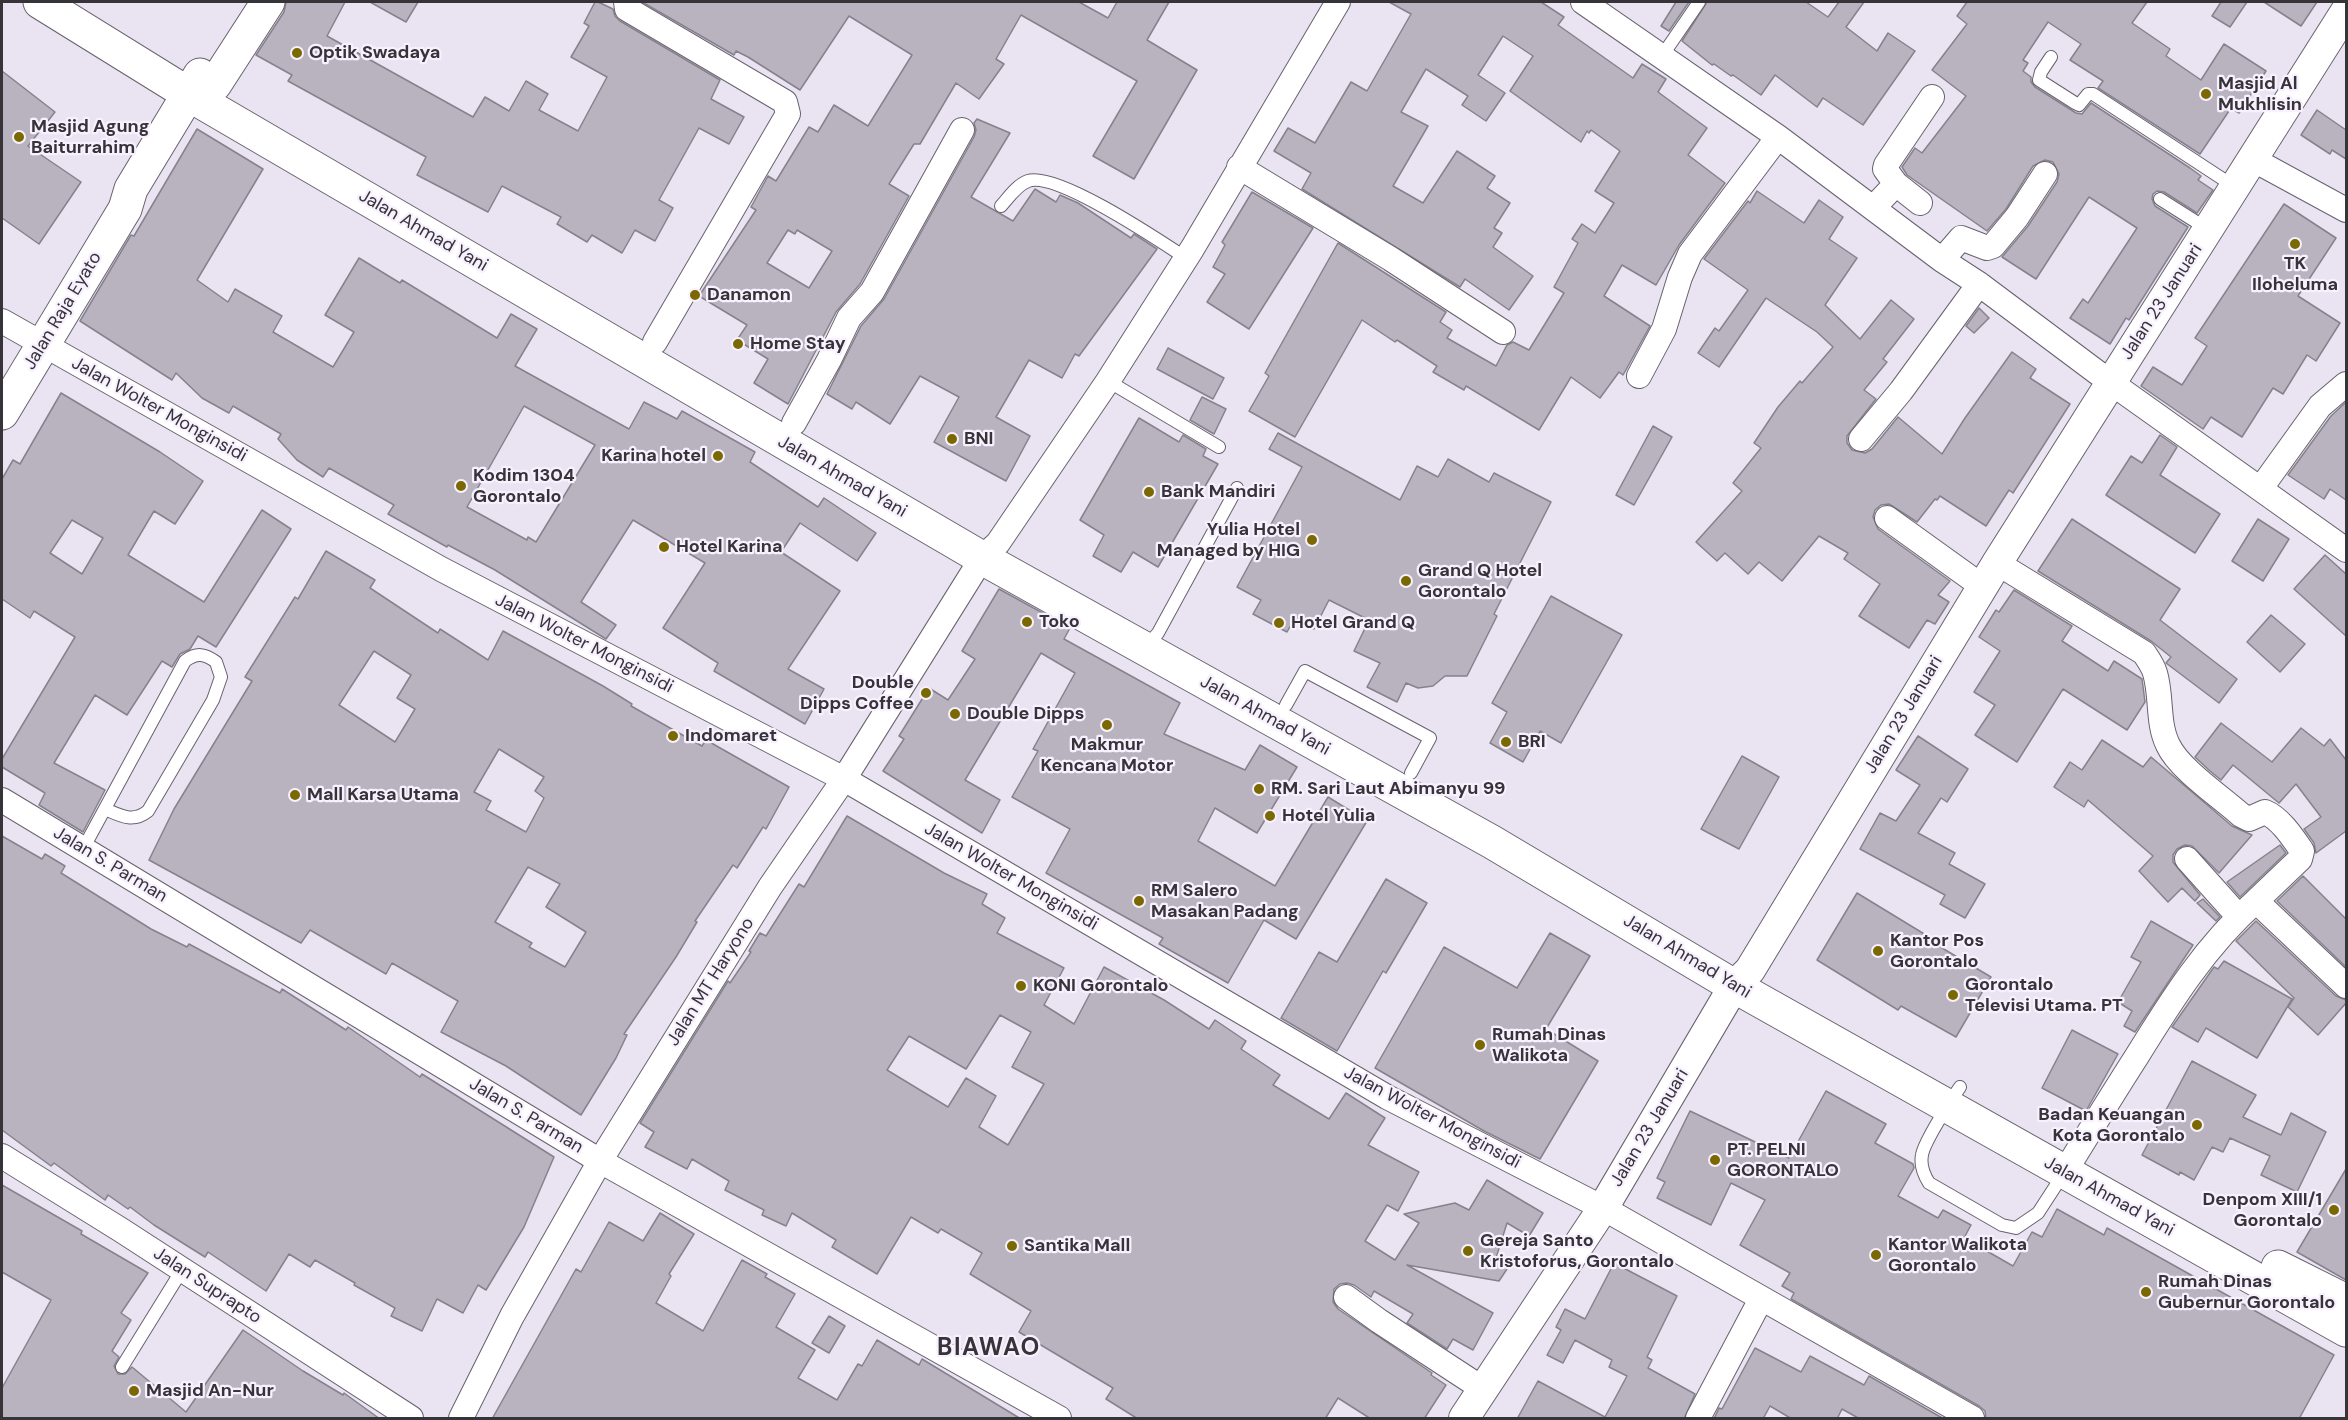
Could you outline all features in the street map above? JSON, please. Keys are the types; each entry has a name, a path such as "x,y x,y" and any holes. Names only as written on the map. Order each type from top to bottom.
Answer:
{"main road":[{"path":"40,2 201,89"},
{"path":"83,2 201,89"},
{"path":"201,89 249,2"},
{"path":"201,89 268,2"},
{"name":"Jalan Raja Eyato","path":"2,413 125,208 147,196 201,89"},
{"name":"Jalan Ahmad Yani","path":"201,89 990,550 1555,866 1742,978 2070,1163 2346,1330"},
{"name":"Jalan Ahmad Yani","path":"597,321 655,342 794,423 846,466"},
{"name":"Jalan Ahmad Yani","path":"1151,641 1286,705 1411,773 1555,866"},
{"name":"Jalan Ahmad Yani","path":"2070,1163 2346,1301"}],"street":[{"path":"626,2 627,9 785,102 788,114 655,342"},
{"name":"Jalan MT Haryono","path":"461,1419 512,1316 600,1161 770,887 844,779 990,550 1108,381 1189,254 1338,2"},
{"path":"1583,2 1778,138 2110,382 2346,550"},
{"name":"Jalan 23 Januari","path":"1464,1419 1603,1208 1990,575 2346,11"},
{"path":"1920,203 1896,184 1885,169 1932,97"},
{"path":"794,423 849,318 872,292 962,130"},
{"path":"1639,376 1664,329 1680,277 1690,254 1778,138"},
{"path":"2253,160 2346,210"},
{"path":"1239,167 1391,259 1503,332"},
{"path":"1942,260 1961,238 1987,248 1993,246 2017,217 2045,174"},
{"path":"1874,207 1896,184"},
{"path":"1861,439 1901,391 1979,284"},
{"name":"Jalan Wolter Monginsidi","path":"2,321 441,569 844,779 1387,1097 1603,1208 1972,1419"},
{"path":"2261,488 2320,406 2346,384"},
{"path":"1887,518 1990,575 2144,653 2154,670 2159,691 2161,719 2168,745 2179,762 2241,815 2249,819 2265,812 2272,814 2302,851 2300,859 2219,937 2191,974 2165,1011 2070,1163"},
{"name":"Jalan S. Parman","path":"2,800 600,1161 1059,1419"},
{"path":"2187,859 2346,986"},
{"name":"Jalan Suprapto","path":"2,1156 411,1419"},
{"path":"1346,1297 1378,1321 1483,1389"},
{"path":"1698,1419 1761,1299"}],"lane":[{"path":"1662,56 1699,2"},
{"path":"2051,57 2041,72 2039,80 2079,105 2088,94 2093,94 2236,188"},
{"path":"1001,206 1021,184 1029,180 1044,181 1128,220 1189,254"},
{"path":"2160,199 2209,230"},
{"path":"1108,381 1219,447"},
{"path":"1151,641 1237,488"},
{"path":"83,849 105,808 185,661 195,654 208,656 216,662 221,677 213,700 148,811 142,816 125,818 105,808"},
{"path":"1954,1096 1922,1154 1923,1173 1929,1183 1943,1193 2002,1225 2016,1228 2038,1213 2070,1163"},
{"path":"122,1367 182,1270"}],"building":[{"path":"286,2 345,2 327,36 473,117 485,97 509,111 526,81 548,94 539,110 578,131 607,77 571,57 589,26 584,23 595,2 598,2 613,9 620,21 720,80 711,99 744,117 729,144 699,128 659,200 673,208 655,241 635,230 622,253 592,235 587,242 557,224 561,217 502,186 488,212 417,175 426,157 288,81 292,75 256,55 284,12"},
{"path":"370,2 418,2 406,22"},
{"path":"642,2 1079,2 1108,18 1117,2 1169,2 1147,40 1197,70 1134,179 1093,156 1137,81 1021,15 996,59 1004,64 979,99 956,83 920,144 914,144 889,184 909,196 860,284 836,312 788,404 754,383 768,359 737,340 747,325 699,296 756,210 751,207 768,176 776,181 809,127 818,132 834,105 868,126 912,55 849,16 800,90 748,57 736,51 734,55","holes":["788,230 795,234 797,230 832,251 809,288 767,263"]},
{"path":"1389,2 1541,2 1564,17 1558,25 1633,78 1642,64 1666,79 1658,92 1707,128 1688,155 1725,183 1679,245 1656,285 1622,265 1604,296 1650,326 1627,368 1623,375 1619,372 1600,398 1571,377 1539,430 1466,386 1464,390 1433,372 1437,366 1362,320 1295,437 1249,411 1269,376 1265,373 1338,243 1446,312 1440,322 1452,330 1447,338 1496,366 1507,345 1513,342 1529,350 1564,293 1554,287 1578,243 1572,239 1582,224 1595,233 1614,203 1595,191 1620,151 1591,130 1589,133 1587,131 1581,142 1510,91 1533,56 1503,36 1478,75 1505,93 1486,121 1462,105 1468,96 1426,69 1401,112 1428,126 1393,186 1423,203 1457,151 1495,176 1487,188 1510,203 1494,228 1502,233 1493,247 1533,276 1509,310 1465,279 1460,287 1302,189 1311,173 1274,151 1288,128 1315,143 1351,82 1367,91 1411,14"},
{"path":"1676,2 1689,2 1669,31 1661,26"},
{"path":"1707,2 1806,2 1828,17 1839,2 1864,2 1846,27 1877,51 1888,33 1915,51 1863,125 1823,98 1817,107 1775,75 1761,95 1733,75 1712,65 1682,41"},
{"path":"1967,2 2147,2 2132,23 2170,49 2166,56 2201,80 2224,44 2266,71 2239,113 2231,108 2200,154 2098,88 2103,81 2070,60 2081,44 2048,22 2023,60 2028,63 2023,71 2031,77 2031,82 2035,87 2076,113 2082,114 2091,103 2190,168 2201,176 2198,180 2213,190 2197,213 2164,192 2157,191 2153,194 2152,199 2155,206 2188,227 2129,320 2126,318 2110,344 2070,318 2083,299 2088,303 2137,228 2089,197 2036,279 2002,257 2028,226 2057,182 2059,174 2053,162 2045,160 2033,166 2006,209 1987,231 1907,175 1902,167 1915,148 1922,153 1966,96 1932,70 1967,24 1957,16"},
{"path":"2221,2 2247,2 2230,27 2212,16"},
{"path":"2264,2 2317,2 2301,26"},
{"path":"2,71 55,112 28,146 81,182 39,244 2,218"},
{"path":"2317,110 2346,130 2346,159 2332,150 2330,154 2301,135"},
{"path":"977,119 1010,133 971,197 1013,221 1035,189 1056,202 1060,195 1078,203 1131,238 1134,234 1157,249 1079,356 1075,354 1062,378 1029,360 996,417 1030,436 1006,481 934,442 959,397 920,376 890,424 856,402 852,409 827,394 861,326 884,299 974,137 976,130 974,123"},
{"path":"197,129 263,169 197,280 228,302 235,289 282,316 273,332 333,367 354,332 325,315 359,258 400,283 402,280 497,338 511,314 537,329 515,366 629,429 644,402 677,419 682,411 755,452 750,462 818,507 824,498 876,533 857,561 800,523 781,552 840,591 788,669 824,689 805,724 714,671 718,663 663,628 705,563 633,520 581,602 616,625 606,639 495,570 448,545 447,547 388,514 394,505 329,468 323,477 297,460 278,439 281,434 233,406 229,413 202,398 176,373 172,380 80,321 131,235 134,236","holes":["524,406 595,445 536,542 528,537 527,540 467,507"]},
{"path":"1757,191 1804,223 1819,200 1843,217 1829,239 1857,258 1825,305 1860,339 1891,300 1914,319 1883,359 1887,362 1864,390 1876,399 1847,436 1847,443 1852,450 1865,453 1872,449 1898,417 1942,454 2012,352 2036,369 2030,378 2070,404 2013,493 2009,490 1986,526 1940,496 1917,522 1889,504 1881,505 1875,510 1873,517 1878,529 1950,581 1938,595 1949,602 1935,624 1927,620 1909,648 1859,616 1880,584 1844,559 1848,553 1819,536 1782,581 1759,562 1748,574 1725,553 1717,561 1696,542 1742,491 1733,483 1761,448 1754,443 1778,407 1833,347 1817,332 1766,298 1719,367 1698,353 1715,328 1719,331 1748,290 1704,259 1748,201 1750,203"},
{"path":"1252,192 1313,228 1249,329 1207,302 1225,274 1213,267 1225,245 1222,242"},
{"path":"2284,204 2336,238 2298,296 2340,323 2316,361 2307,355 2283,394 2273,388 2242,437 2211,417 2203,429 2141,386 2153,367 2182,385 2207,346 2195,338"},
{"path":"1979,308 1989,318 1974,333 1966,326"},
{"path":"1168,348 1224,378 1213,399 1157,369"},
{"path":"61,393 160,452 203,481 175,524 154,511 128,555 204,602 262,510 291,529 216,647 198,636 190,649 180,654 172,667 162,661 127,715 95,695 54,763 105,790 83,832 39,805 45,793 2,767 2,759 75,637 34,611 30,618 2,599 2,479 13,460 20,464","holes":["72,520 103,538 82,574 50,553"]},
{"path":"1202,397 1226,409 1214,434 1190,420"},
{"path":"2346,402 2346,500 2330,489 2324,499 2288,475 2331,416"},
{"name":"Bank Mandiri","path":"1139,418 1179,442 1183,435 1206,449 1203,456 1218,464 1158,567 1133,552 1121,572 1093,556 1104,535 1080,520"},
{"path":"1653,426 1672,437 1634,505 1616,495"},
{"name":"Grand Q Hotel Gorontalo","path":"1278,433 1400,500 1417,466 1438,477 1448,459 1489,482 1494,473 1551,502 1494,614 1497,616 1467,676 1445,676 1433,686 1418,688 1406,683 1397,702 1367,687 1380,663 1354,651 1369,620 1329,600 1314,629 1295,618 1287,632 1253,614 1261,600 1237,587 1302,467 1269,449"},
{"path":"2160,435 2177,447 2160,475 2220,514 2195,553 2106,495 2131,456 2142,463"},
{"path":"2072,519 2180,589 2160,620 2237,679 2219,703 2166,663 2171,657 2151,641 2038,571"},
{"path":"2258,519 2289,539 2263,581 2232,561"},
{"path":"326,551 375,580 370,588 438,633 440,629 488,660 503,631 603,686 632,704 631,706 702,746 706,740 789,787 766,829 763,827 737,868 733,865 695,921 697,922 676,957 624,1034 627,1035 616,1058 581,1115 506,1066 441,1032 458,1001 392,963 386,974 310,930 301,943 149,860 174,809 252,681 245,677 295,597 298,599","holes":["374,651 411,675 397,698 415,709 395,742 339,705","499,749 544,777 535,791 544,798 526,832 486,810 491,801 474,792","528,867 560,884 546,907 586,932 565,967 529,947 532,943 495,922"]},
{"path":"2325,555 2346,574 2346,636 2294,589"},
{"path":"999,589 1070,628 1064,639 1180,703 1164,734 1245,770 1260,745 1297,767 1257,833 1215,808 1198,841 1275,886 1328,797 1367,821 1296,939 1264,920 1228,983 1159,944 1163,938 1046,873 1070,829 1012,797 1038,751 1033,749 1075,673 1041,653 965,780 1000,800 982,833 883,771 904,739 899,736 929,688 948,700 975,659 962,651"},
{"path":"2014,590 2072,626 2062,641 2108,671 2114,661 2142,679 2145,702 2127,730 2063,689 2017,762 1975,735 1995,705 1974,692 2000,651 1979,637 1996,610 1999,612"},
{"path":"1551,596 1622,635 1561,743 1540,731 1523,762 1490,743 1507,712 1492,703"},
{"path":"2271,615 2305,644 2280,672 2247,642"},
{"path":"2221,723 2272,762 2301,728 2324,746 2330,739 2346,760 2346,831 2316,853 2314,843 2304,829 2321,817 2296,784 2279,803 2233,765 2221,780 2210,771 2195,757"},
{"path":"1918,736 1968,769 1947,802 1941,798 1918,833 1955,853 1949,864 1985,884 1965,918 1940,904 1945,895 1860,849 1880,813 1896,821 1920,785 1896,770"},
{"path":"2102,740 2143,767 2151,757 2232,826 2252,835 2219,873 2192,846 2185,845 2177,849 2173,855 2173,862 2200,895 2195,901 2182,888 2168,902 2139,871 2153,856 2088,800 2084,807 2054,787 2070,762 2082,770"},
{"path":"1742,756 1779,777 1739,849 1701,829"},
{"path":"847,816 944,873 987,894 982,904 1005,918 997,933 1064,968 1044,1005 1074,1024 1104,967 1164,1000 1209,1029 1215,1020 1246,1041 1241,1049 1280,1075 1273,1085 1329,1119 1346,1093 1385,1118 1368,1145 1419,1172 1398,1211 1387,1205 1365,1241 1395,1260 1419,1223 1404,1214 1455,1203 1469,1210 1487,1180 1543,1213 1529,1236 1507,1223 1496,1258 1509,1266 1499,1281 1407,1265 1493,1313 1473,1350 1453,1339 1447,1349 1407,1323 1413,1314 1374,1291 1371,1297 1347,1283 1340,1284 1334,1289 1333,1302 1338,1309 1446,1385 1424,1419 1371,1419 1338,1398 1325,1419 1138,1419 1106,1399 1113,1388 1019,1332 1031,1311 970,1274 982,1253 941,1229 938,1233 911,1217 877,1274 832,1247 836,1240 792,1213 786,1226 762,1215 764,1210 725,1190 729,1181 692,1159 687,1169 645,1147 654,1132 640,1123 728,981 730,983 751,952 749,951 760,933 766,936 799,884 804,887","holes":["1000,1015 1031,1032 1012,1067 1044,1084 1008,1145 979,1127 996,1096 966,1078 948,1107 887,1070 909,1036 966,1069"]},
{"path":"2,836 42,859 45,854 65,866 61,873 151,929 187,947 189,944 280,993 282,989 346,1030 348,1027 420,1077 422,1074 554,1157 524,1227 486,1290 478,1285 463,1313 437,1299 422,1331 391,1316 395,1308 315,1260 310,1267 289,1254 266,1291 208,1252 205,1257 130,1207 128,1209 108,1195 105,1200 54,1163 51,1166 2,1130"},
{"path":"2280,845 2286,853 2240,897 2227,882"},
{"path":"2303,876 2346,919 2346,967 2277,901"},
{"path":"1386,879 1427,903 1386,973 1383,971 1337,1051 1281,1018 1319,952 1337,962"},
{"name":"Kantor Pos Gorontalo","path":"1857,893 1991,977 1956,1037 1901,1006 1898,1010 1817,960"},
{"path":"2203,899 2220,917 2216,921 2197,903"},
{"path":"2151,921 2193,945 2135,1032 2124,1026 2132,1011 2118,1002 2141,962 2131,957"},
{"path":"2256,921 2336,996 2346,1000 2346,1003 2318,1035 2288,1007 2294,998 2236,941"},
{"name":"Rumah Dinas Walikota","path":"1550,933 1590,956 1546,1029 1598,1061 1540,1159 1484,1131 1375,1068 1444,947 1517,988"},
{"path":"2224,961 2292,999 2257,1058 2206,1028 2198,1042 2172,1027 2214,967 2218,969"},
{"path":"2072,1030 2118,1054 2086,1111 2042,1088"},
{"name":"Badan Keuangan Kota Gorontalo","path":"2192,1061 2256,1095 2243,1117 2281,1135 2291,1113 2326,1132 2297,1192 2261,1175 2270,1156 2230,1138 2223,1152 2212,1147 2194,1180 2180,1172 2179,1175 2142,1155"},
{"path":"1826,1091 1886,1124 1875,1143 1913,1164 1914,1168 1898,1196 1938,1218 1943,1210 1971,1225 1964,1238 2013,1266 2032,1232 2042,1237 2057,1209 2104,1235 2107,1228 2334,1355 2299,1419 1986,1419 1985,1411 1979,1406 1791,1299 1794,1293 1782,1286 1790,1273 1740,1245 1765,1200 1731,1183 1711,1225 1657,1198 1665,1182 1657,1178 1690,1111 1789,1158"},
{"name":"Denpom XIII/1 Gorontalo","path":"2346,1169 2346,1280 2297,1252"},
{"path":"2,1185 82,1231 81,1234 148,1273 121,1313 131,1320 112,1351 119,1357 114,1366 118,1374 125,1374 132,1367 186,1412 243,1330 303,1371 343,1395 344,1393 380,1419 2,1419 2,1388 51,1300 2,1272"},
{"path":"660,1213 694,1234 669,1274 671,1276 656,1303 703,1331 742,1260 767,1274 765,1277 795,1294 776,1327 815,1350 798,1378 837,1400 858,1364 862,1366 877,1340 919,1365 922,1359 1021,1419 492,1419 576,1269 581,1272 609,1222 643,1241"},
{"path":"1614,1263 1677,1296 1647,1357 1652,1360 1648,1368 1695,1394 1684,1419 1517,1419 1538,1381 1605,1417 1627,1376 1609,1367 1612,1360 1575,1340 1563,1363 1547,1355 1561,1330 1556,1327 1565,1309 1585,1319"},
{"path":"829,1316 845,1326 829,1353 812,1343"},
{"path":"1755,1348 1801,1372 1810,1356 1864,1385 1869,1376 1944,1419 1860,1419 1842,1409 1837,1419 1792,1419 1770,1406 1763,1419 1714,1419 1719,1408 1722,1409"}],"place":[{"name":"Optik Swadaya","path":"297,53"},
{"name":"Masjid Al Mukhlisin","path":"2206,94"},
{"name":"Masjid Agung Baiturrahim","path":"19,137"},
{"name":"TK Iloheluma","path":"2295,244"},
{"name":"Danamon","path":"695,295"},
{"name":"Home Stay","path":"738,344"},
{"name":"BNI","path":"952,439"},
{"name":"Karina hotel","path":"718,456"},
{"name":"Kodim 1304 Gorontalo","path":"461,486"},
{"name":"Bank Mandiri","path":"1149,492"},
{"name":"Yulia Hotel Managed by HIG","path":"1312,540"},
{"name":"Hotel Karina","path":"664,547"},
{"name":"Grand Q Hotel Gorontalo","path":"1406,581"},
{"name":"Toko","path":"1027,622"},
{"name":"Hotel Grand Q","path":"1279,623"},
{"name":"Double Dipps Coffee","path":"926,693"},
{"name":"Double Dipps","path":"955,714"},
{"name":"Makmur Kencana Motor","path":"1107,725"},
{"name":"Indomaret","path":"673,736"},
{"name":"BRI","path":"1506,742"},
{"name":"RM. Sari Laut Abimanyu 99","path":"1259,789"},
{"name":"Mall Karsa Utama","path":"295,795"},
{"name":"Hotel Yulia","path":"1270,816"},
{"name":"RM Salero Masakan Padang","path":"1139,901"},
{"name":"Kantor Pos Gorontalo","path":"1878,951"},
{"name":"KONI Gorontalo","path":"1021,986"},
{"name":"Gorontalo Televisi Utama. PT","path":"1953,995"},
{"name":"Rumah Dinas Walikota","path":"1480,1045"},
{"name":"Badan Keuangan Kota Gorontalo","path":"2197,1125"},
{"name":"PT. PELNI GORONTALO","path":"1715,1160"},
{"name":"Denpom XIII/1 Gorontalo","path":"2334,1210"},
{"name":"Santika Mall","path":"1012,1246"},
{"name":"Gereja Santo Kristoforus, Gorontalo","path":"1468,1251"},
{"name":"Kantor Walikota Gorontalo","path":"1876,1255"},
{"name":"Rumah Dinas Gubernur Gorontalo","path":"2146,1292"},
{"name":"Masjid An-Nur","path":"134,1391"}],"district":[{"name":"BIAWAO","path":"989,1349"}]}
